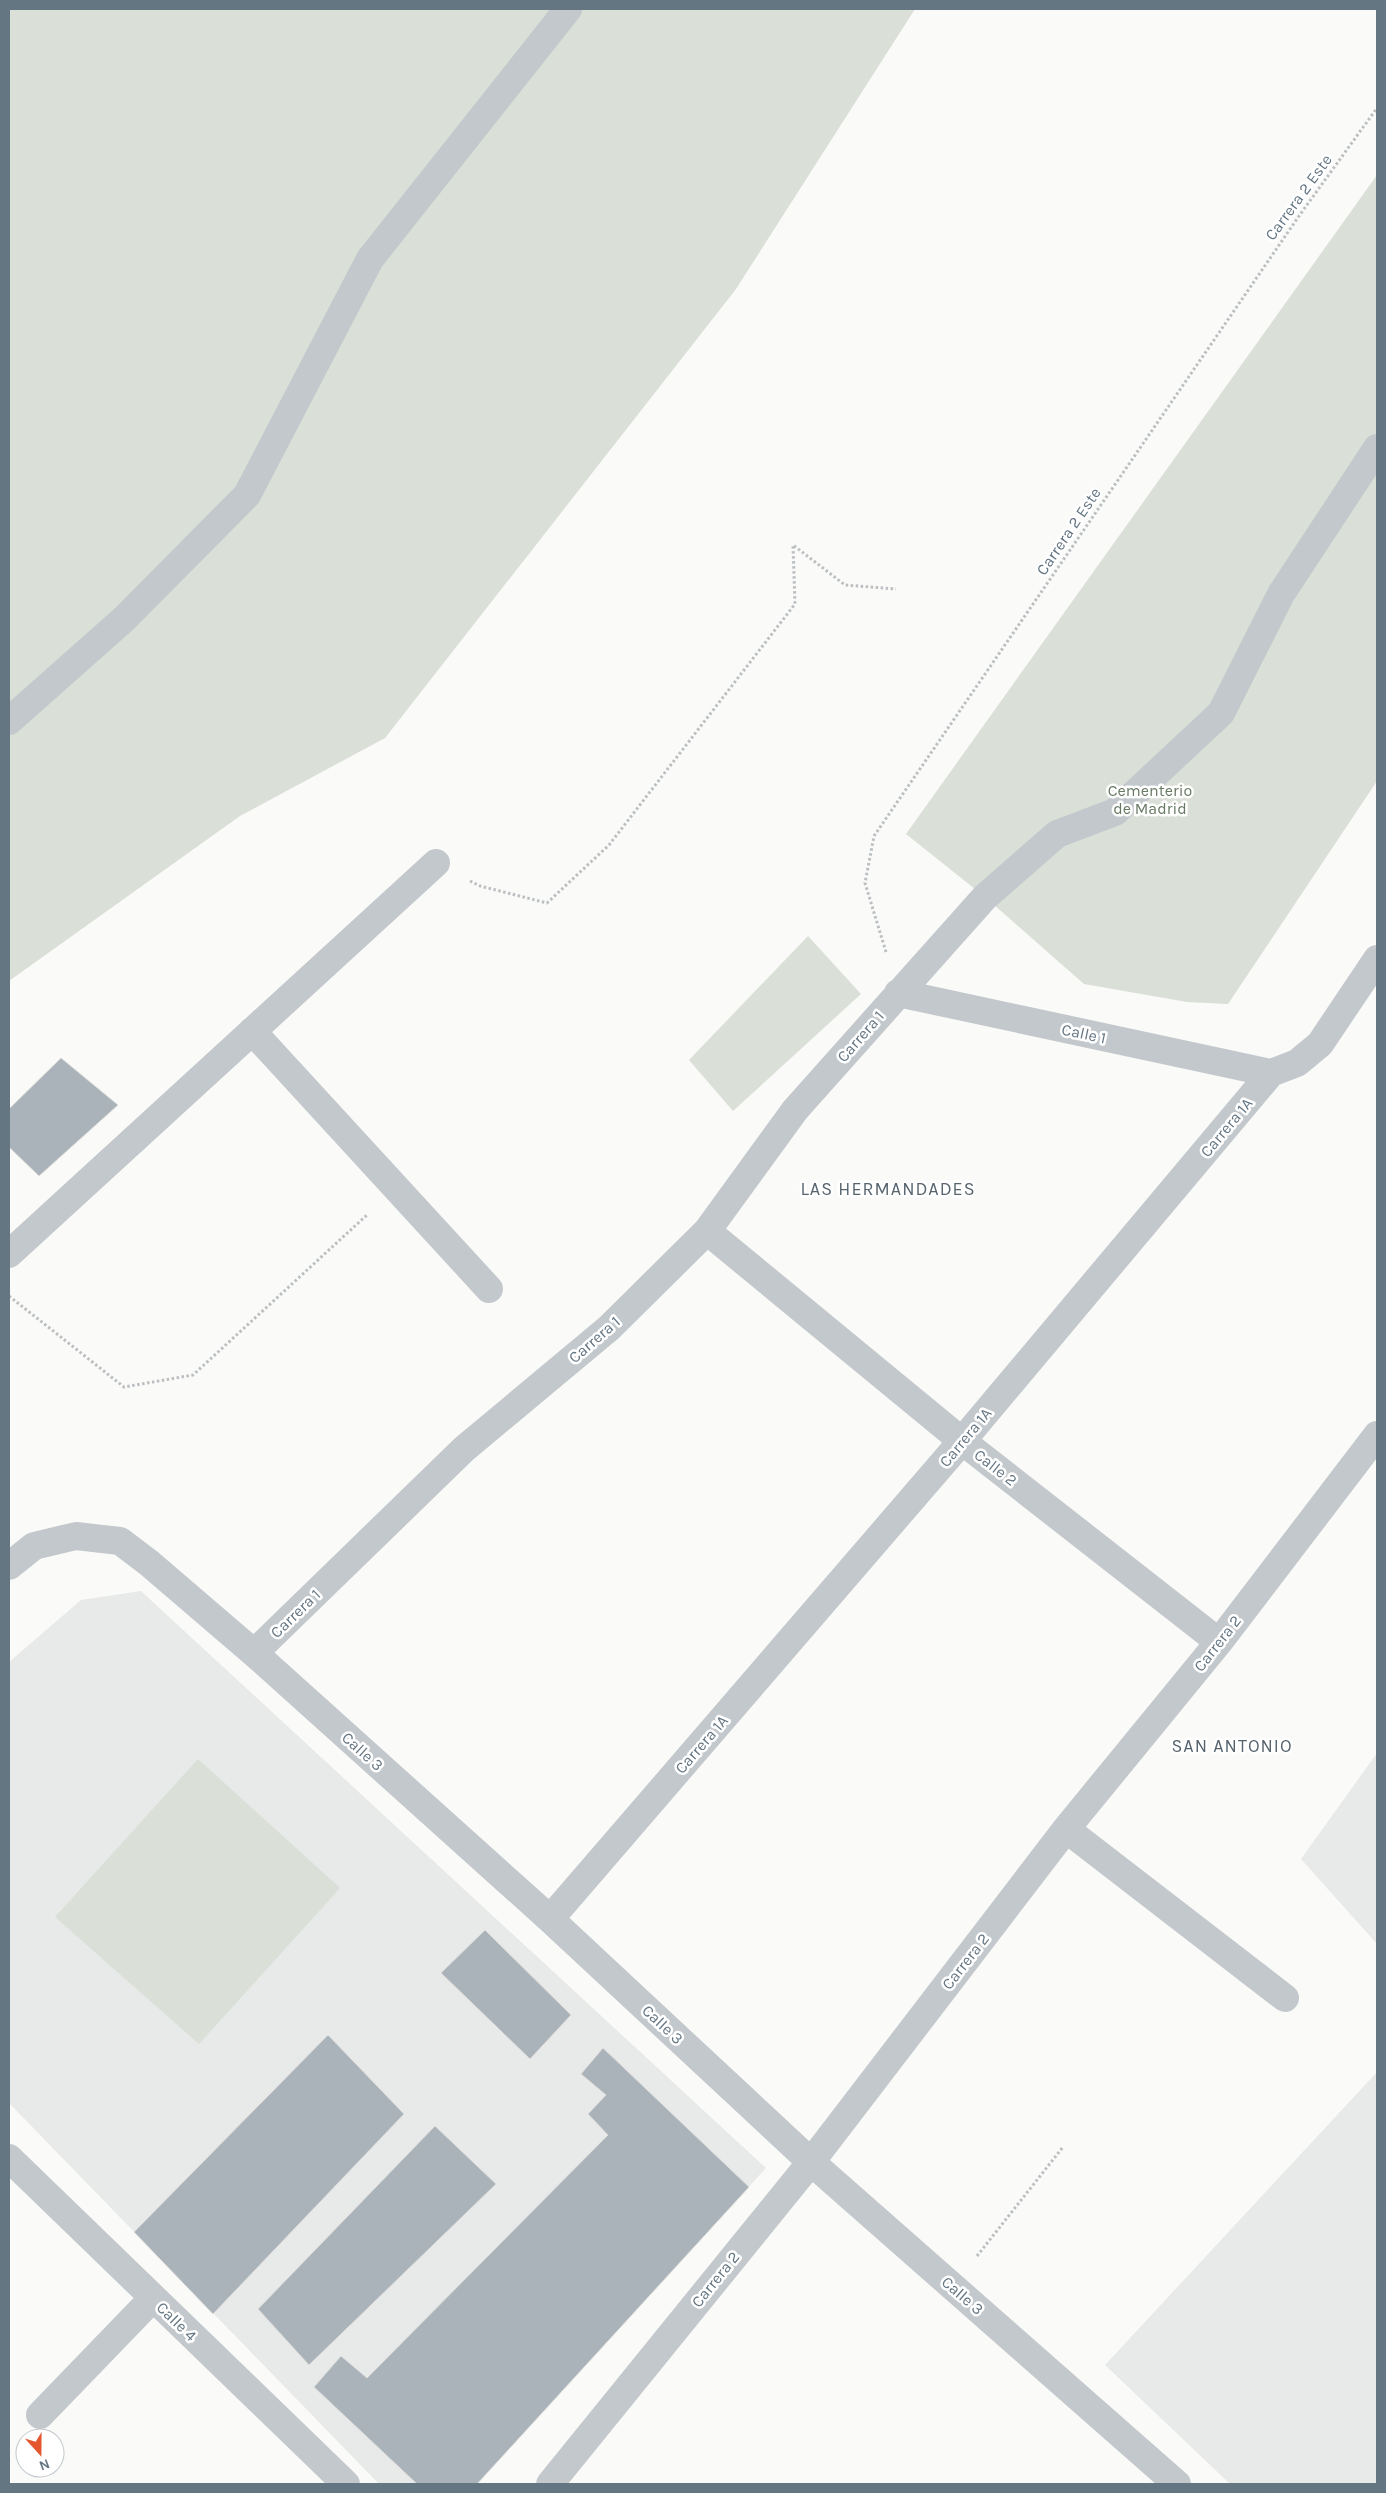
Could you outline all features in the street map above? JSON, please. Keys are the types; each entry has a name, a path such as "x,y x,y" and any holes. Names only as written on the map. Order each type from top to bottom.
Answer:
{"street":[{"path":"9,721 124,620 247,494 370,259 568,9"},
{"name":"Carrera 1","path":"254,1653 464,1449 609,1328 707,1231 795,1110 898,992 985,897 1057,834 1116,812 1220,713 1281,594 1377,448"},
{"path":"9,1254 436,863"},
{"name":"Carrera 1A","path":"550,1919 962,1441 1271,1073 1297,1063 1320,1044 1377,959"},
{"name":"Calle 1","path":"898,992 1271,1073"},
{"path":"252,1031 488,1289"},
{"name":"Calle 2","path":"707,1231 962,1441 1219,1642"},
{"name":"Carrera 2","path":"550,2484 811,2162 1066,1829 1219,1642 1377,1434"},
{"name":"Calle 3","path":"9,1566 34,1546 76,1536 120,1540 254,1653 550,1919 811,2162 1177,2484"},
{"path":"1066,1829 1285,1998"},
{"name":"Calle 4","path":"9,2158 346,2484"},
{"path":"40,2415 153,2298"}],"path":[{"name":"Carrera 2 Este","path":"898,992 865,883 874,836 1288,232 1377,108"},
{"path":"436,863 480,886 547,904 609,845 795,604 793,545 844,585 896,589"},
{"path":"9,1296 124,1387 193,1375 396,1188"},
{"path":"953,2286 1063,2147"}],"shaded area":[{"path":"141,1591 766,2168 477,2484 379,2484 9,2103 9,1662 81,1600"},
{"path":"1377,1753 1377,1944 1301,1859"},
{"path":"1377,2072 1377,2484 1230,2484 1105,2365"}],"green space":[{"path":"9,9 915,9 736,289 385,738 240,816 9,981"},
{"name":"Cementerio de Madrid","path":"1377,175 1377,781 1228,1004 1187,1002 1084,984 985,897 906,834"},
{"path":"808,936 861,994 733,1111 689,1060"},
{"path":"198,1759 340,1888 199,2044 55,1917"}],"building":[{"path":"61,1058 118,1105 39,1176 9,1147 9,1109"},
{"path":"485,1930 571,2015 530,2059 441,1973"},
{"path":"328,2035 404,2114 213,2314 134,2232"},
{"path":"603,2048 749,2187 477,2484 417,2484 314,2387 341,2356 367,2378 608,2135 588,2114 606,2095 581,2074"},
{"path":"435,2126 496,2184 309,2365 258,2309"}],"district":[{"name":"LAS HERMANDADES","path":"888,1189"},
{"name":"SAN ANTONIO","path":"1232,1746"}]}
